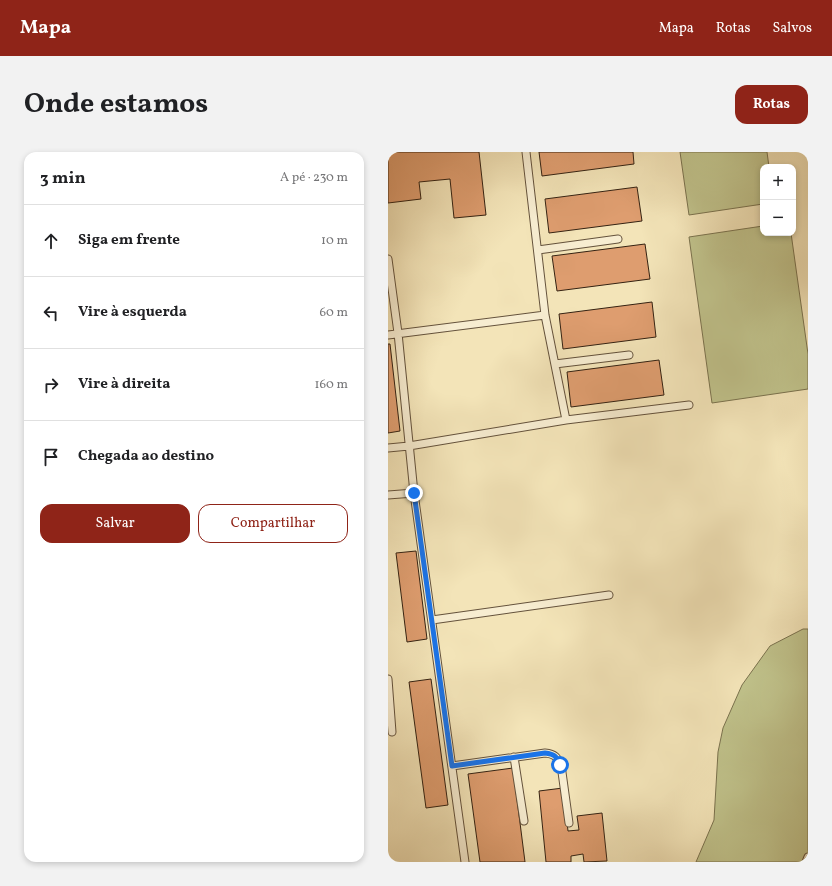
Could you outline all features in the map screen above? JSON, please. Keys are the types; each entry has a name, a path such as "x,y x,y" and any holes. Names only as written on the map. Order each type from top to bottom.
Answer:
{"lane":[{"path":"526,152 545,315 566,420"},
{"path":"538,250 618,239"},
{"path":"388,259 398,333 414,493 465,862"},
{"path":"388,335 545,315"},
{"path":"555,364 629,355"},
{"path":"388,448 409,446 566,420 689,405"},
{"path":"388,495 414,493"},
{"path":"432,620 609,595"},
{"path":"388,679 392,732"},
{"path":"452,766 545,753 553,754 557,758 560,765 569,824"},
{"path":"514,757 524,821"},
{"path":"806,862 808,857"}],"green space":[{"path":"680,152 767,152 769,164 760,164 760,204 689,215"},
{"path":"760,226 760,236 791,236 808,354 808,389 712,403 689,237"},
{"path":"803,629 808,629 808,862 696,862 714,820 718,752 723,728 742,685 770,646"}],"building":[{"path":"388,152 479,152 486,215 454,218 450,179 419,182 421,199 388,203"},
{"path":"539,152 633,152 634,164 542,176"},
{"path":"637,187 642,221 549,233 545,199"},
{"path":"645,244 650,279 557,291 552,256"},
{"path":"652,302 656,337 563,349 559,314"},
{"path":"388,344 390,344 400,431 388,433"},
{"path":"659,360 664,395 571,407 567,372"},
{"path":"416,551 427,639 407,642 396,553"},
{"path":"431,679 448,805 426,808 409,682"},
{"path":"513,768 525,862 480,862 468,774"},
{"path":"563,788 568,831 579,830 577,816 602,813 607,861 584,862 583,854 571,856 571,862 546,862 539,791"}],"route":[{"path":"414,493 452,766 545,753 553,754 557,758 560,765"}]}
